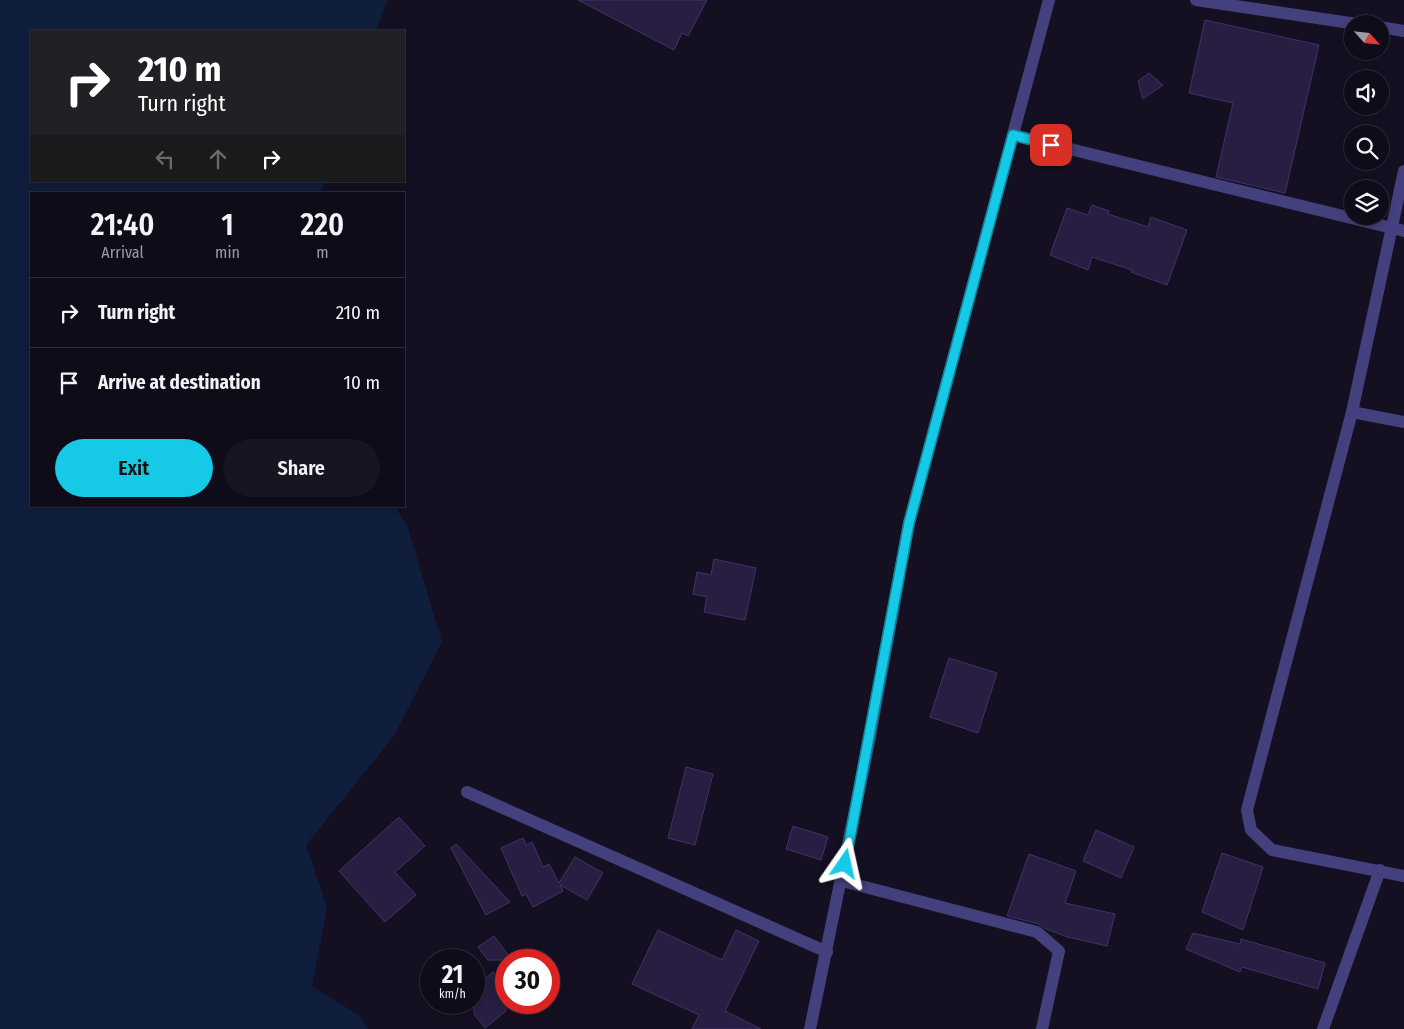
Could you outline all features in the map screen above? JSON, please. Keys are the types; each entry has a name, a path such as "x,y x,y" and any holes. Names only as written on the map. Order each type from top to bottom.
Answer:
{"street":[{"path":"810,1029 842,881 909,523 1049,0"},
{"path":"1196,0 1344,22"},
{"path":"1389,28 1404,31"},
{"path":"1013,135 1398,229"},
{"path":"1404,171 1398,229 1352,412 1247,810 1251,830 1272,850 1404,876"},
{"path":"1352,412 1404,422"},
{"path":"467,792 827,952"},
{"path":"1323,1029 1380,870"},
{"path":"842,881 1037,932 1059,951 1042,1029"}],"water":[{"path":"0,0 387,0 376,30 30,30 30,182 325,182 322,192 30,192 30,507 396,507 408,528 442,642 394,736 306,845 327,908 312,986 360,1016 368,1029 0,1029"}],"building":[{"path":"578,0 707,0 688,36 682,33 674,50"},
{"path":"1205,20 1319,45 1285,193 1216,177 1233,103 1189,93"},
{"path":"1149,73 1163,85 1143,99 1138,81"},
{"path":"1092,205 1109,211 1108,214 1148,227 1151,217 1187,230 1167,285 1131,272 1132,270 1092,257 1088,270 1050,255 1067,208 1088,215"},
{"path":"714,559 756,568 745,620 704,612 707,597 693,594 697,572 711,575"},
{"path":"949,658 997,673 978,733 930,717"},
{"path":"686,767 713,774 695,845 668,838"},
{"path":"399,817 425,846 395,872 416,895 385,922 339,871"},
{"path":"793,826 828,837 821,860 786,849"},
{"path":"1096,830 1134,847 1121,878 1083,861"},
{"path":"523,838 526,845 532,842 543,867 549,864 559,883 575,857 603,873 587,900 560,885 563,891 533,907 526,894 522,896 501,848"},
{"path":"456,844 510,902 486,915 451,848"},
{"path":"1222,853 1263,867 1243,930 1202,912"},
{"path":"1029,854 1076,871 1065,903 1115,914 1107,946 1068,937 1046,929 1039,924 1007,916"},
{"path":"658,930 722,960 736,930 759,941 725,1011 761,1029 692,1029 699,1015 632,984"},
{"path":"1193,933 1240,944 1241,939 1325,963 1318,989 1242,967 1240,972 1186,949"},
{"path":"494,936 504,949 495,949 495,960 488,960 485,956 485,949 480,949 478,947"},
{"path":"493,972 495,974 495,1014 502,1014 485,1028 474,1014 485,1014 485,979"}],"route":[{"path":"845,864 909,523 1013,135 1051,145"}]}
